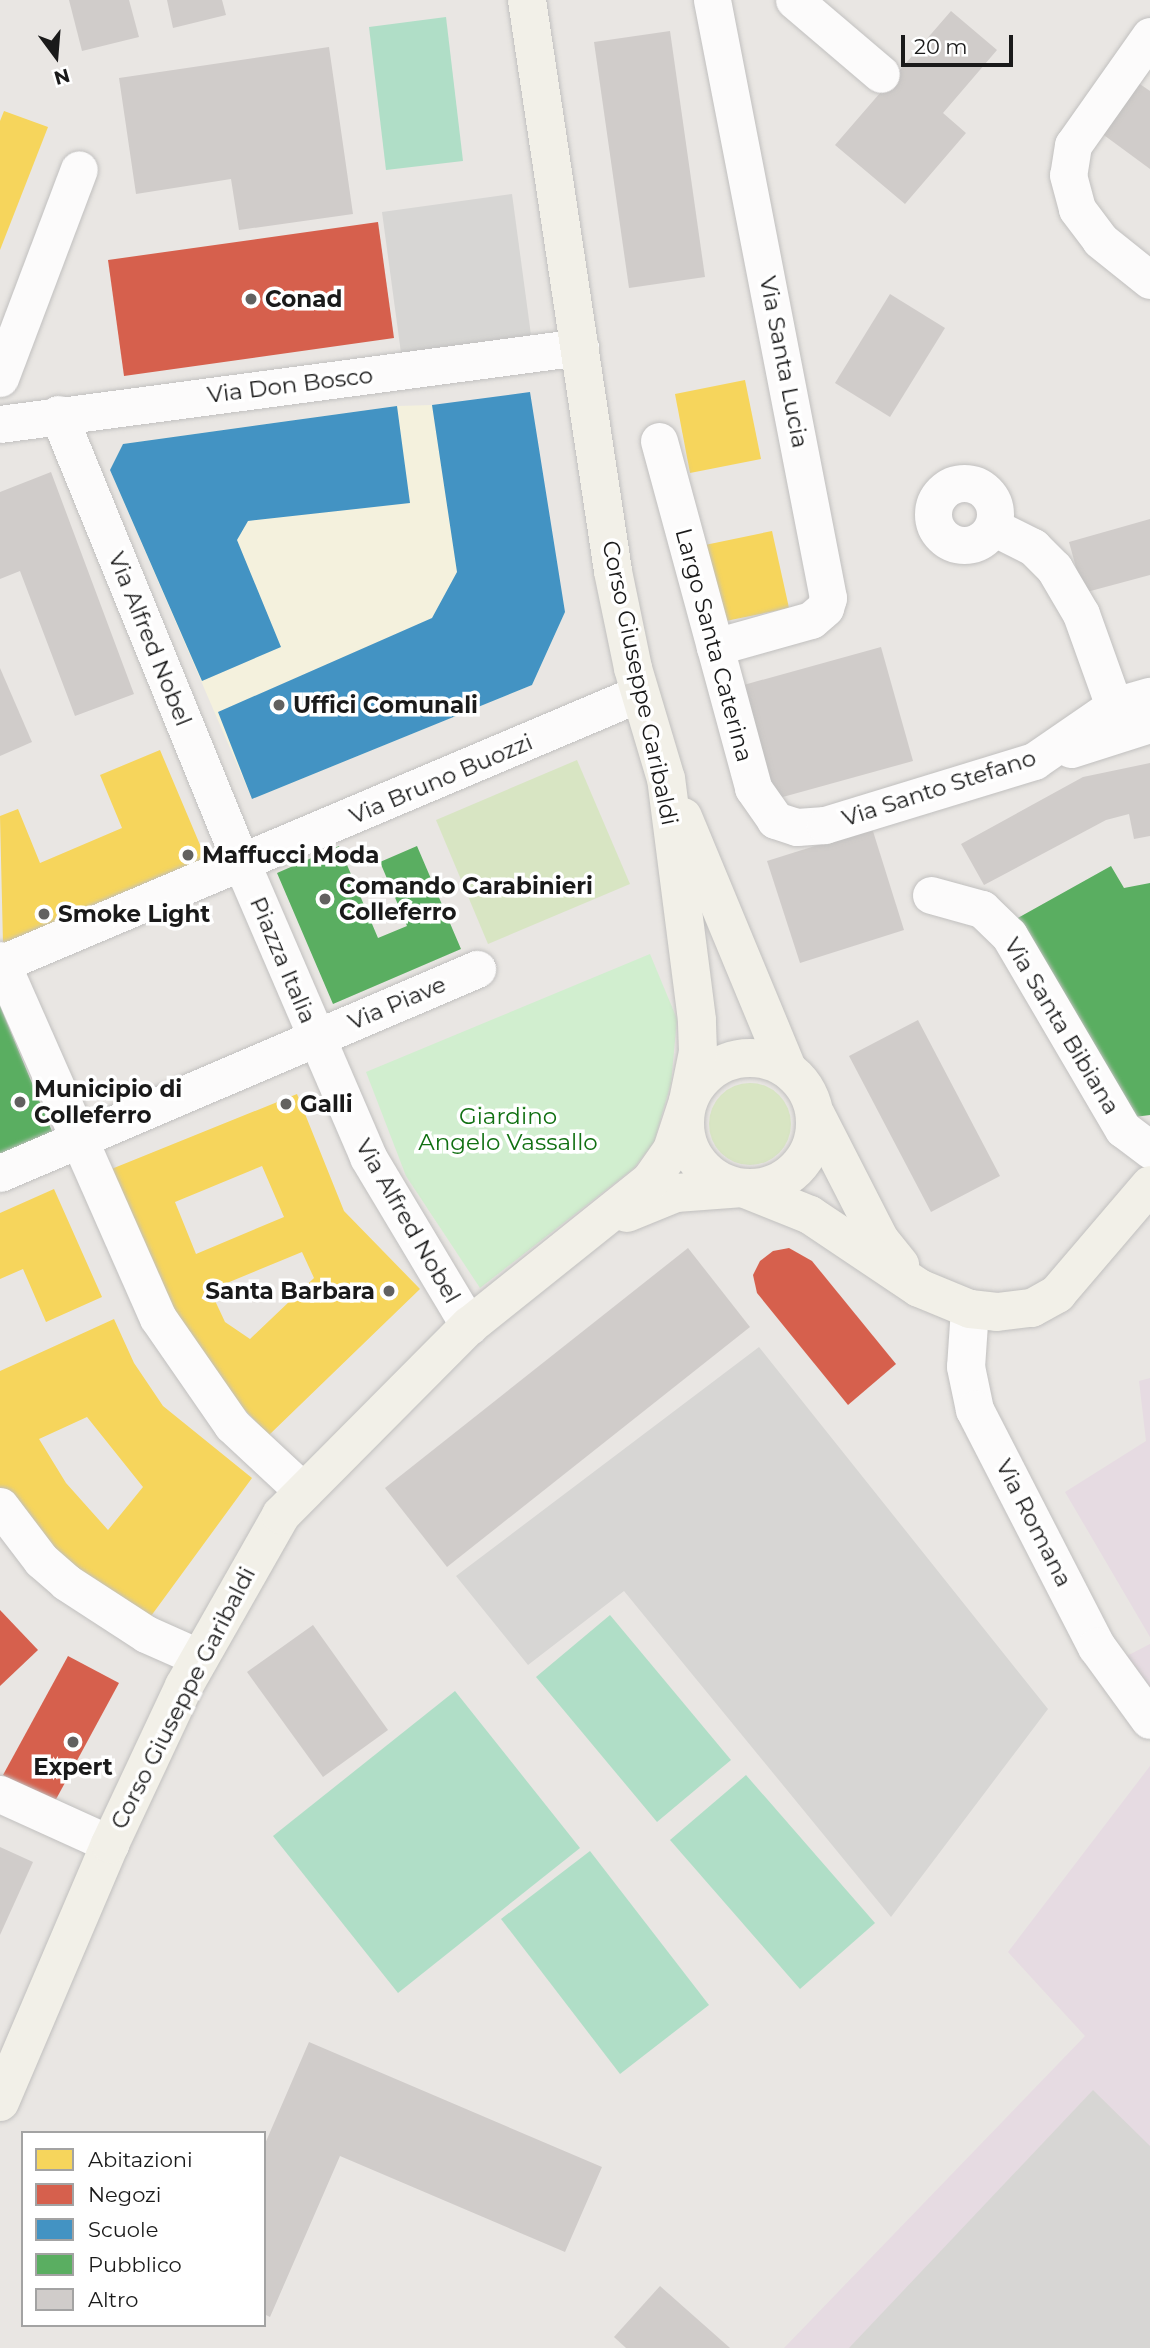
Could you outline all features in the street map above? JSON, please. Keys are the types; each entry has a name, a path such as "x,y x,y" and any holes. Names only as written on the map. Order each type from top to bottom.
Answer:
{"main road":[{"name":"Corso Giuseppe Garibaldi","path":"0,2102 110,1844 198,1657 246,1569 302,1490 469,1326 660,1170 688,1101 698,1052 697,1020 666,779 640,693 612,571 527,0"},
{"path":"666,779 787,1068 805,1088 880,1240 919,1288"},
{"path":"787,1068 752,1057 729,1060 700,1080 688,1101 686,1140 694,1157 707,1172 810,1215 919,1288 970,1309 1020,1310 1044,1303 1066,1286 1150,1185"},
{"path":"743,1188 762,1187 797,1169 815,1135 816,1115"},
{"name":"Corso Giuseppe Garibaldi","path":"576,1240 660,1197 692,1190 743,1188"}],"street":[{"name":"Via Santa Lucia","path":"712,0 828,598 825,608 811,620 715,647"},
{"path":"794,0 881,74"},
{"path":"1150,36 1073,145 1068,175 1077,209 1100,240 1150,281"},
{"path":"0,378 79,169"},
{"name":"Via Don Bosco","path":"0,424 58,414 580,347"},
{"name":"Via Alfred Nobel","path":"58,414 242,864"},
{"name":"Largo Santa Caterina","path":"659,441 759,803 775,820 797,827"},
{"path":"993,527 1033,547 1054,568 1082,614 1114,706"},
{"name":"Via Bruno Buozzi","path":"242,864 640,693"},
{"name":"Via Santo Stefano","path":"797,827 824,825 1034,761 1114,706 1150,696"},
{"path":"1034,761 1150,724"},
{"path":"242,864 1,962 171,1341 246,1441 302,1490"},
{"name":"Piazza Italia","path":"79,1138 316,1037 242,864"},
{"name":"Via Santa Bibiana","path":"931,895 982,909 1009,935 1123,1129 1150,1149"},
{"name":"Via Piave","path":"316,1037 477,969"},
{"name":"Via Alfred Nobel","path":"316,1037 379,1180 469,1326"},
{"path":"0,1173 79,1138"},
{"name":"Via Romana","path":"970,1309 966,1367 975,1410 1097,1647 1150,1720"},
{"path":"0,1506 41,1560 66,1582 136,1629 198,1657"},
{"path":"0,1794 110,1844"}],"shaded area":[{"path":"512,194 531,335 401,353 382,212"},
{"path":"432,405 565,612 532,685 252,799 110,470 123,444 397,406"},
{"path":"759,1347 1048,1709 891,1917 624,1591 528,1665 456,1576"},
{"path":"1150,1378 1150,1637 1065,1492 1146,1441 1139,1381"},
{"path":"1150,1644 1150,1696 1121,1659"},
{"path":"1150,1766 1150,2348 784,2348 1085,2036 1008,1952"},
{"path":"1093,2090 1150,2146 1150,2348 849,2348"}],"green space":[{"path":"446,17 463,161 386,170 369,27"},
{"path":"577,760 630,884 488,944 436,820"},
{"name":"Giardino Angelo Vassallo","path":"650,954 677,1019 671,1083 654,1142 634,1168 480,1288 406,1176 366,1072"},
{"path":"750,1083 766,1087 779,1095 787,1108 791,1124 787,1140 779,1153 766,1161 750,1165 734,1161 721,1153 713,1140 709,1124 713,1108 721,1095 734,1087"},
{"path":"610,1615 731,1760 657,1822 536,1677"},
{"path":"455,1691 580,1848 398,1993 273,1836"},
{"path":"746,1775 875,1923 800,1989 670,1840"},
{"path":"590,1851 709,2005 620,2074 501,1919"}],"building: Abitazioni":[{"path":"4,111 48,127 0,250 0,121"},
{"path":"745,380 761,459 690,473 675,394"},
{"path":"772,531 789,608 721,622 705,545"},
{"path":"160,750 206,859 3,944 0,816 18,809 40,863 122,828 100,775"},
{"path":"297,1094 344,1211 420,1289 269,1435 179,1342 109,1170","holes":["262,1166 284,1217 196,1254 175,1202","302,1252 314,1278 250,1339 225,1322 210,1290"]},
{"path":"54,1189 102,1297 46,1322 23,1269 0,1279 0,1213"},
{"path":"114,1319 134,1363 163,1406 252,1478 143,1627 64,1569 0,1489 0,1371","holes":["87,1417 143,1487 108,1530 66,1483 39,1439"]}],"building: Negozi":[{"name":"Conad","path":"378,222 394,338 124,376 108,260"},
{"path":"789,1248 812,1261 896,1364 848,1405 757,1293 753,1275 760,1261 773,1251"},
{"path":"0,1610 38,1650 0,1686"},
{"path":"68,1656 119,1683 54,1803 3,1775"}],"building: Scuole":[{"path":"530,392 565,612 532,685 252,799 218,712 432,618 457,572 432,405"},
{"path":"397,406 410,503 248,521 237,540 281,647 202,681 110,470 123,444"}],"building: Pubblico":[{"name":"Comando Carabinieri Colleferro","path":"339,846 378,938 407,926 380,862 417,846 461,949 333,1004 277,873"},
{"path":"1111,866 1124,888 1150,883 1150,1115 1127,1118 1016,919"},
{"name":"Municipio di Colleferro","path":"0,1006 54,1136 0,1158"}],"building: Altro":[{"path":"69,0 129,0 139,37 82,51"},
{"path":"167,0 222,0 226,15 173,28"},
{"path":"951,11 997,50 943,113 966,133 905,204 835,145"},
{"path":"670,31 705,277 629,288 594,42"},
{"path":"329,47 353,214 239,230 231,179 136,194 119,78"},
{"path":"1134,80 1150,91 1150,169 1097,130"},
{"path":"890,294 945,328 890,417 835,383"},
{"path":"51,472 134,694 75,716 20,571 0,579 0,492"},
{"path":"1150,519 1150,575 1083,593 1069,542"},
{"path":"881,647 913,761 772,800 740,686"},
{"path":"0,668 32,742 0,756"},
{"path":"1150,763 1150,836 1134,839 1129,814 1106,820 984,885 961,844 1083,777"},
{"path":"872,828 904,930 800,963 767,861"},
{"path":"918,1020 1000,1176 931,1212 849,1056"},
{"path":"688,1248 750,1327 447,1567 385,1488"},
{"path":"313,1625 388,1730 323,1777 247,1672"},
{"path":"0,1847 33,1862 0,1935"},
{"path":"309,2042 602,2167 565,2252 340,2156 270,2317 266,2315 266,2141"},
{"path":"660,2286 730,2348 626,2348 614,2337"}],"place":[{"name":"Conad","path":"251,299"},
{"name":"Uffici Comunali","path":"279,705"},
{"name":"Maffucci Moda","path":"188,855"},
{"name":"Comando Carabinieri Colleferro","path":"325,899"},
{"name":"Smoke Light","path":"44,914"},
{"name":"Municipio di Colleferro","path":"20,1102"},
{"name":"Galli","path":"286,1104"},
{"name":"Santa Barbara","path":"389,1291"},
{"name":"Expert","path":"73,1742"}]}
